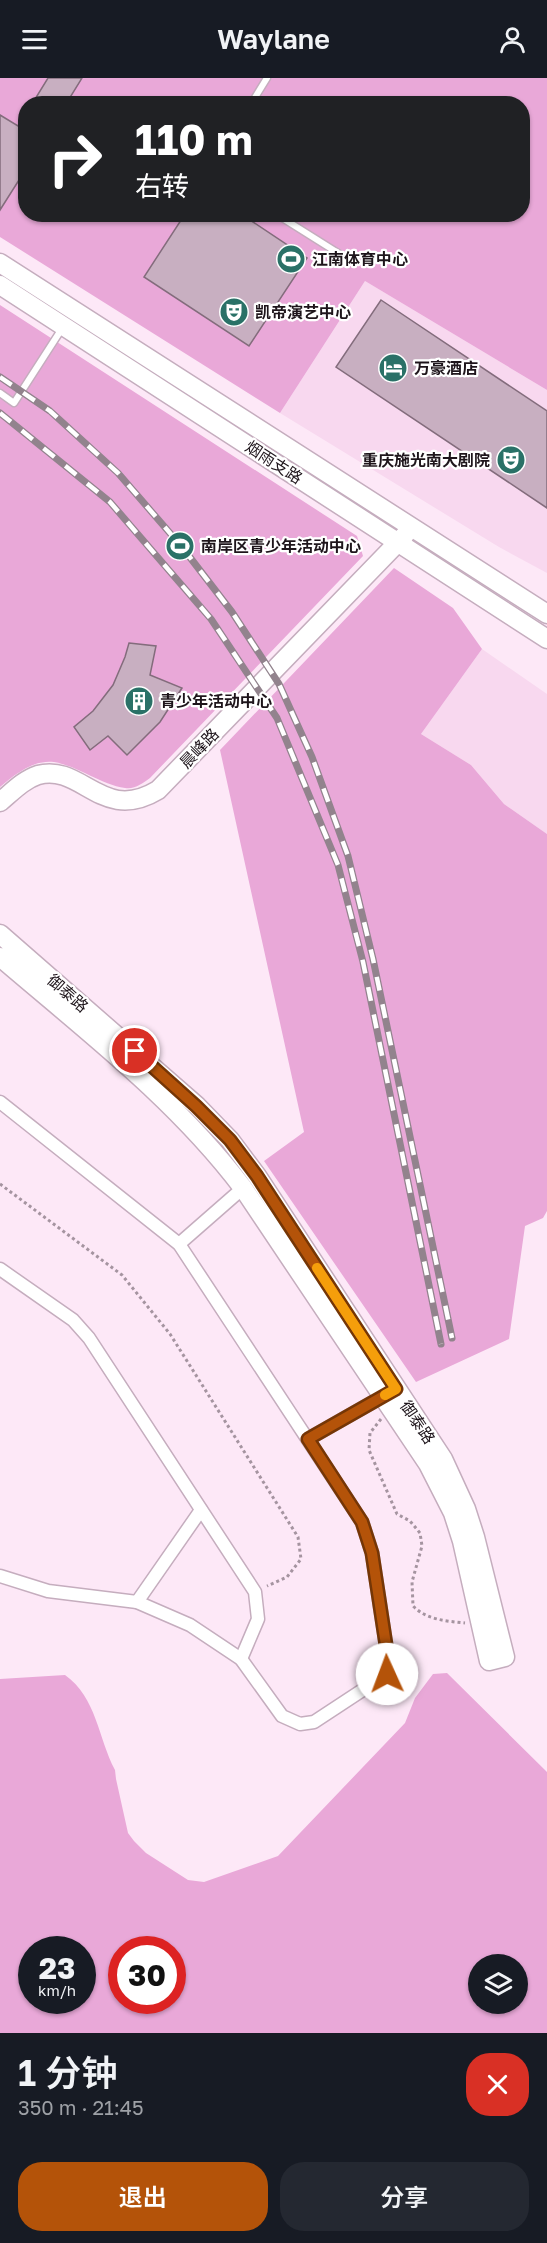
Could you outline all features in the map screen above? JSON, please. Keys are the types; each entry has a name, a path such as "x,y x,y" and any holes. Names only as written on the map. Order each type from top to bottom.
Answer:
{"street":[{"name":"烟雨支路","path":"0,262 547,614"},
{"name":"烟雨支路","path":"0,285 547,639"},
{"name":"晨峰路","path":"0,802 26,780 51,774 63,776 113,800 143,799 158,790 413,527"},
{"name":"御泰路","path":"0,934 169,1080 230,1140 257,1176 389,1398 428,1464 453,1513 462,1540 482,1624 497,1659 475,1537 443,1459 389,1398 216,1152 163,1098 0,957"},
{"path":"0,1102 179,1244 362,1522 372,1553 388,1658 387,1674 314,1722 300,1724 282,1716 241,1659 190,1625 137,1602 48,1591 0,1576"},
{"path":"179,1244 243,1188"},
{"path":"0,1269 73,1320 89,1338 255,1592 258,1619 241,1659"},
{"path":"308,1439 389,1398"},
{"path":"137,1602 201,1510"}],"lane":[{"path":"255,96 267,78"},
{"path":"289,222 346,258"},
{"path":"0,393 14,402 63,326"}],"path":[{"path":"0,1184 122,1275 170,1334 292,1527 298,1537 301,1559 287,1577 255,1592"},
{"path":"389,1398 370,1433 369,1450 397,1514 410,1521 420,1533 422,1546 412,1582 413,1606 422,1615 445,1622 482,1624"}],"shaded area":[{"name":"江南体育中心","path":"0,78 547,78 547,390 365,281 280,413 0,237"},
{"path":"365,281 547,390 547,573 499,547 280,413"},
{"name":"南岸区青少年活动中心","path":"0,305 357,536 363,556 150,778 132,788 116,786 72,767 54,762 32,765 0,787"},
{"path":"394,568 453,608 482,649 421,734 471,765 504,804 547,834 547,1211 543,1218 525,1226 509,1339 416,1382 264,1161 304,1132 220,750"},
{"path":"482,649 547,694 547,834 504,804 471,765 421,734"},
{"path":"447,1673 547,1772 547,2033 0,2033 0,1679 65,1675 76,1684 96,1719 115,1770 128,1833 146,1853 188,1880 204,1882 278,1856 405,1723 415,1698 433,1674"}],"building":[{"path":"48,78 82,78 71,96 37,96"},
{"path":"0,115 18,126 18,182 0,210"},
{"name":"凯帝演艺中心","path":"180,222 253,222 307,258 249,346 144,277"},
{"name":"重庆施光南大剧院","path":"381,300 547,411 547,508 336,367"},
{"name":"青少年活动中心","path":"129,643 156,646 150,675 182,688 160,722 127,755 108,736 90,750 74,727 93,711 113,685"}],"railway":[{"path":"0,377 50,411 118,473 182,547 232,612 279,684 312,757 348,856 373,959 452,1338"},
{"path":"0,413 110,502 211,619 277,718 338,865 363,962 441,1344"}],"slow traffic":[{"path":"317,1268 396,1389 385,1395"}],"place":[{"name":"江南体育中心","path":"291,259"},
{"name":"凯帝演艺中心","path":"234,312"},
{"name":"万豪酒店","path":"393,368"},
{"name":"重庆施光南大剧院","path":"511,460"},
{"name":"南岸区青少年活动中心","path":"180,546"},
{"name":"青少年活动中心","path":"139,701"}],"route":[{"path":"135,1051 169,1080 230,1140 257,1176 396,1389 308,1439 362,1522 372,1553 388,1658 387,1674"}]}
